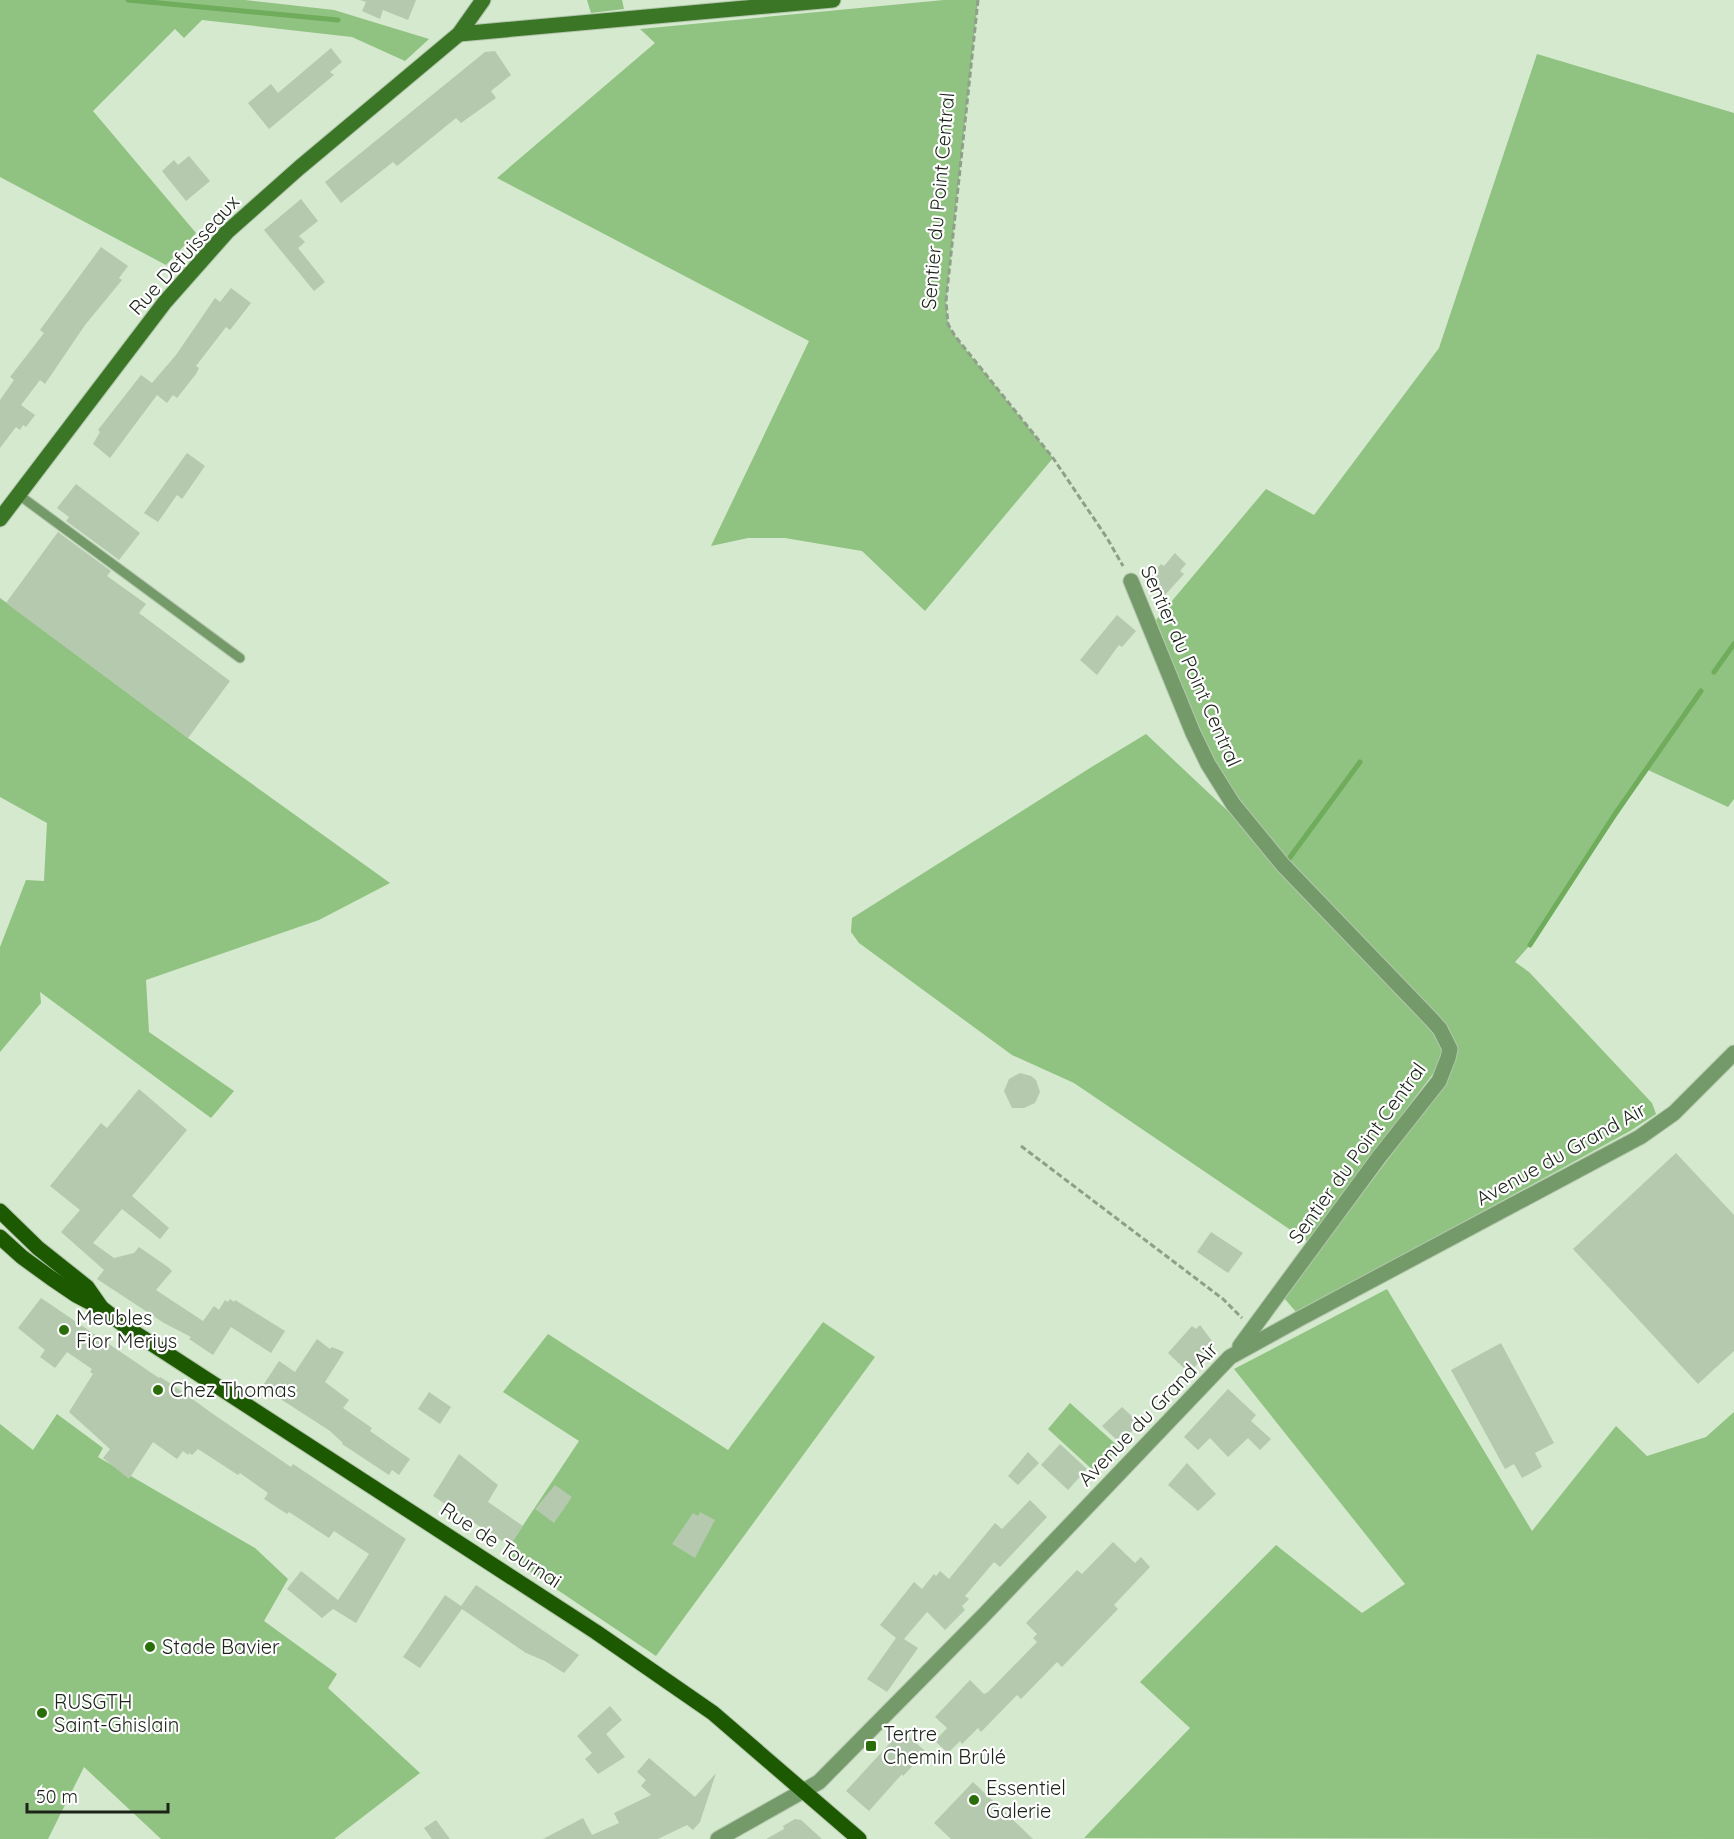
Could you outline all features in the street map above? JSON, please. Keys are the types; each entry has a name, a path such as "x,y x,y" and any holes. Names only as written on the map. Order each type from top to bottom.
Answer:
{"main road":[{"name":"Rue de Tournai","path":"0,1211 38,1248 87,1287 103,1309"},
{"name":"Rue de Tournai","path":"0,1237 22,1257 76,1295 103,1309 139,1335 596,1632 713,1713 860,1839"}],"street":[{"name":"Rue Defuisseaux","path":"0,519 165,302 227,232 299,168 459,34 483,0"},
{"path":"459,34 833,0"},
{"name":"Sentier du Point Central","path":"1131,581 1193,733 1208,764 1233,804 1283,865 1440,1029 1450,1049 1439,1081 1372,1167 1252,1331 1230,1357"},
{"name":"Avenue du Grand Air","path":"718,1839 819,1782 984,1615 1230,1357 1640,1137 1674,1113 1734,1053"},
{"name":"Rue de Tournai","path":"0,1243 22,1257"}],"lane":[{"path":"19,495 240,658"}],"path":[{"name":"Sentier du Point Central","path":"978,0 946,302 948,324 975,364 1053,458 1107,538 1131,581"},
{"path":"1021,1146 1224,1299 1252,1331"}],"green space":[{"path":"0,0 245,0 334,10 429,39 405,61 352,37 202,20 184,38 175,29 93,111 196,233 166,265 0,177"},
{"path":"587,0 622,0 624,9 591,13"},
{"path":"944,0 978,0 946,301 948,324 955,336 1053,458 925,611 862,551 785,538 748,538 711,546 809,341 497,178 655,43 640,29"},
{"path":"1537,54 1734,113 1734,799 1728,807 1648,770 1530,945 1515,962 1529,972 1652,1103 1656,1114 1630,1131 1297,1313 1284,1298 1440,1090 1450,1073 1455,1050 1246,809 1209,754 1156,620 1266,489 1314,515 1439,348"},
{"path":"0,598 188,738 390,883 319,920 146,980 149,1032 234,1091 211,1118 40,992 41,1003 0,1052 0,947 26,880 44,881 47,823 0,797"},
{"path":"1146,734 1246,828 1440,1037 1442,1059 1435,1071 1307,1241 1074,1083 1012,1055 859,943 851,932 852,918"},
{"path":"1387,1289 1532,1531 1616,1426 1647,1456 1706,1437 1734,1412 1734,1839 1084,1838 1190,1728 1140,1682 1276,1545 1362,1613 1405,1584 1234,1369"},
{"path":"823,1322 875,1357 656,1656 504,1554 579,1441 503,1392 548,1334 728,1450"},
{"path":"1070,1403 1119,1447 1096,1473 1048,1429"},
{"name":"Stade Bavier","path":"57,1414 103,1448 98,1457 255,1548 288,1579 264,1621 337,1674 328,1688 420,1773 334,1839 161,1839 84,1767 48,1839 0,1839 0,1424 33,1450"}],"building":[{"path":"360,0 416,0 408,20 383,10 380,19 362,11 366,2"},
{"path":"331,48 342,62 330,72 334,75 269,129 248,103 271,84 278,93"},
{"path":"495,51 511,75 491,91 496,98 461,123 456,118 397,166 393,162 341,203 325,182 485,52"},
{"path":"189,156 210,181 186,201 162,171 174,160 178,165"},
{"path":"301,199 318,221 299,236 305,242 298,248 325,282 314,291 264,230"},
{"path":"101,247 128,266 119,278 122,280 85,325 45,384 40,380 21,405 35,415 26,427 23,425 20,430 16,427 0,448 0,400 14,380 10,377 44,333 40,330"},
{"path":"231,288 251,303 230,330 226,327 196,366 199,368 196,374 177,398 173,395 167,403 157,395 110,458 93,444 100,432 98,430 141,375 152,383 176,355 215,298 220,302"},
{"path":"187,453 205,466 182,499 177,495 158,522 144,513"},
{"path":"76,484 140,533 119,560 66,521 69,517 57,508"},
{"path":"58,532 111,571 107,576 146,604 139,613 230,681 188,738 6,603"},
{"path":"1175,553 1186,564 1180,571 1184,574 1165,595 1147,580"},
{"path":"1117,615 1136,631 1122,647 1119,645 1097,675 1080,660"},
{"path":"1020,1073 1036,1080 1040,1092 1035,1103 1024,1108 1012,1108 1004,1091 1009,1079"},
{"path":"139,1089 187,1130 132,1196 169,1228 160,1239 122,1209 93,1243 114,1258 134,1253 139,1247 168,1267 172,1271 156,1290 203,1321 214,1306 219,1310 225,1300 228,1302 230,1299 234,1302 235,1300 285,1331 271,1353 231,1327 213,1355 189,1339 191,1337 164,1323 97,1279 104,1270 61,1232 80,1210 50,1186 101,1123 107,1128"},
{"path":"1676,1153 1734,1215 1734,1351 1698,1384 1573,1249"},
{"path":"1211,1232 1243,1253 1228,1273 1197,1252"},
{"path":"41,1298 159,1378 173,1385 291,1467 293,1464 406,1539 356,1623 333,1609 322,1618 287,1589 301,1571 338,1600 369,1554 334,1531 329,1538 289,1512 287,1514 264,1499 268,1493 240,1473 238,1475 198,1449 192,1455 183,1451 177,1459 153,1442 129,1479 103,1458 110,1449 69,1412 93,1374 90,1372 92,1369 67,1352 55,1368 40,1357 45,1350 18,1328"},
{"path":"1200,1325 1215,1345 1189,1373 1168,1353 1192,1326 1196,1329"},
{"path":"317,1339 330,1349 332,1347 344,1352 325,1382 349,1400 343,1408 372,1428 370,1431 410,1459 399,1475 392,1470 389,1475 342,1444 330,1431 262,1387 279,1361 295,1372"},
{"path":"1501,1343 1554,1443 1535,1453 1542,1467 1522,1478 1514,1464 1505,1469 1451,1370"},
{"path":"1228,1389 1256,1415 1251,1421 1271,1439 1260,1450 1248,1438 1228,1457 1210,1438 1198,1450 1184,1437"},
{"path":"429,1392 451,1407 440,1424 418,1409"},
{"path":"1122,1407 1139,1423 1121,1444 1102,1426"},
{"path":"1060,1444 1087,1469 1068,1490 1041,1465"},
{"path":"1028,1452 1039,1463 1018,1485 1008,1476"},
{"path":"459,1454 498,1485 488,1502 523,1526 510,1546 433,1496"},
{"path":"1187,1463 1216,1494 1198,1511 1168,1485"},
{"path":"555,1485 572,1497 554,1523 535,1509"},
{"path":"1030,1500 1047,1517 1000,1567 994,1562 965,1596 969,1599 962,1606 965,1610 945,1630 927,1612 904,1639 918,1648 887,1692 867,1679 896,1638 880,1625 914,1582 922,1589 934,1574 936,1576 940,1571 949,1579 995,1523 1002,1529"},
{"path":"700,1512 715,1520 695,1558 672,1544 693,1513 698,1516"},
{"path":"1113,1542 1135,1563 1141,1557 1150,1567 1114,1605 1118,1609 1062,1667 1057,1662 1021,1699 1017,1695 981,1732 978,1728 962,1744 960,1741 948,1753 935,1741 947,1728 935,1717 970,1680 984,1694 988,1692 1037,1642 1033,1638 1037,1634 1026,1623 1077,1570 1082,1574"},
{"path":"476,1585 579,1655 564,1673 526,1653 462,1609 420,1668 403,1657 445,1595 461,1606"},
{"path":"610,1706 622,1720 606,1734 625,1757 598,1774 585,1759 592,1753 577,1736"},
{"path":"902,1730 926,1752 903,1776 902,1774 869,1811 846,1791"},
{"path":"649,1758 695,1797 716,1773 700,1822 693,1830 687,1825 658,1839 543,1839 583,1818 592,1835 619,1823 614,1813 651,1795 641,1786 646,1780 637,1772"},
{"name":"Essentiel Galerie","path":"973,1782 1033,1839 951,1839 934,1823"},
{"path":"795,1819 801,1820 822,1839 766,1839 784,1829 783,1826"},
{"path":"436,1820 450,1839 432,1839 424,1828"}],"waterway":[{"path":"128,0 338,20"},
{"path":"1714,672 1734,644"},
{"path":"1530,945 1615,814 1701,691"},
{"path":"1288,860 1360,762"}],"place":[{"name":"Meubles Fior Meriys","path":"64,1330"},
{"name":"Chez Thomas","path":"158,1390"},
{"name":"Stade Bavier","path":"150,1647"},
{"name":"RUSGTH Saint-Ghislain","path":"42,1713"},
{"name":"Tertre Chemin Brûlé","path":"871,1746"},
{"name":"Essentiel Galerie","path":"974,1800"}]}
